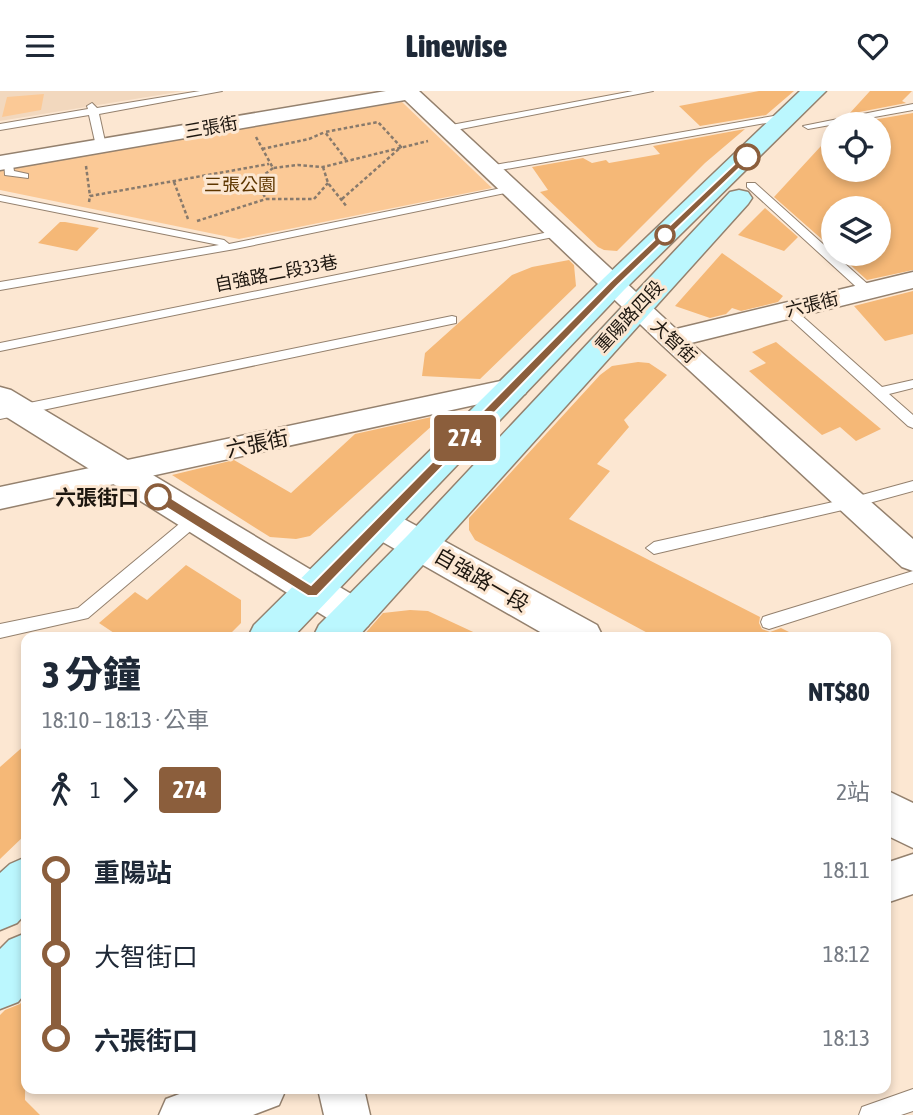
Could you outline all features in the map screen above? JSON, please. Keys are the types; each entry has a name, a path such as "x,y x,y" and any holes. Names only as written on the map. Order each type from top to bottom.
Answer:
{"main road":[{"name":"重陽路四段","path":"343,626 421,545 637,306 751,185 799,121 814,91"},
{"name":"重陽路四段","path":"273,632 614,284 799,121 842,91"},
{"path":"0,907 21,885"},
{"path":"0,984 21,962"}],"street":[{"name":"大智街","path":"413,92 489,169 913,558"},
{"name":"三張街","path":"4,163 413,92"},
{"name":"六張街","path":"671,338 913,280"},
{"name":"六張街","path":"0,498 515,387"},
{"path":"7,407 120,473 312,592 343,626"},
{"name":"自強路一段","path":"380,523 574,632"},
{"path":"891,814 913,827"},
{"path":"891,881 913,874"},
{"path":"182,1115 247,1094"},
{"path":"342,1094 348,1115"}],"lane":[{"path":"0,127 92,109 218,91"},
{"path":"449,131 648,91"},
{"path":"489,169 799,121 913,107"},
{"path":"92,109 92,147"},
{"path":"4,163 9,173 24,176"},
{"path":"751,185 868,291"},
{"path":"0,286 235,246 511,189"},
{"path":"0,198 235,246"},
{"name":"自強路二段33巷","path":"0,347 559,233"},
{"path":"788,310 913,423"},
{"path":"7,407 452,320"},
{"path":"880,392 913,384"},
{"path":"654,548 913,486"},
{"path":"0,631 82,613 195,519"},
{"path":"769,622 913,577"},
{"path":"870,1115 913,1100"}],"path":[{"path":"247,121 273,168"},
{"path":"262,149 309,139 325,131 378,122 401,147"},
{"path":"325,131 347,161"},
{"path":"267,199 256,181 273,168 298,165 323,167 401,147 449,131"},
{"path":"87,216 92,147"},
{"path":"342,199 401,147"},
{"path":"90,196 269,164"},
{"path":"323,167 328,183 358,222"},
{"path":"174,182 190,223 267,199 314,199 328,183"}],"shaded area":[{"path":"0,91 184,91 0,121"}],"green space":[{"path":"44,94 41,110 2,117 7,97"},
{"name":"三張公園","path":"402,102 492,188 239,239 0,190 0,169"}],"building":[{"path":"759,91 794,91 766,115 700,126 679,106"},
{"path":"870,91 912,91 902,101 906,103 851,112"},
{"path":"913,113 913,270 867,280 852,266 891,266 891,196 821,196 821,238 774,197 821,146 821,182 891,182 891,117"},
{"path":"745,129 705,163 617,251 598,247 540,192 548,190 532,167 583,158 592,163 606,160 609,163 660,154 653,146"},
{"path":"765,208 798,237 784,251 738,235"},
{"path":"60,222 99,228 77,251 38,243"},
{"path":"722,253 783,296 778,302 741,311 732,308 726,314 710,318 675,306"},
{"path":"569,260 574,265 576,286 480,379 422,376 425,353 512,275 532,267"},
{"path":"913,291 913,334 885,341 854,306"},
{"path":"776,342 881,429 856,441 840,427 822,435 749,371 766,363 752,352"},
{"path":"649,363 667,375 624,420 629,427 597,464 610,471 569,519 760,617 762,629 770,632 646,632 475,540 469,530 469,518 600,375 612,366"},
{"path":"445,414 310,536 296,539 270,537 172,475 234,460 291,493 355,434"},
{"path":"186,565 241,600 241,623 232,632 112,632 99,623 135,592 147,600"},
{"path":"428,611 473,632 366,632 383,613"},
{"path":"781,628 789,632 770,632"},
{"path":"21,748 21,839 0,859 0,767"},
{"path":"20,1004 21,1094 25,1094 25,1100 40,1115 0,1115 0,1015"}],"bus line":[{"name":"274","path":"158,497 312,592 614,284 747,157"}],"place":[{"name":"六張街口","path":"158,497"}]}
